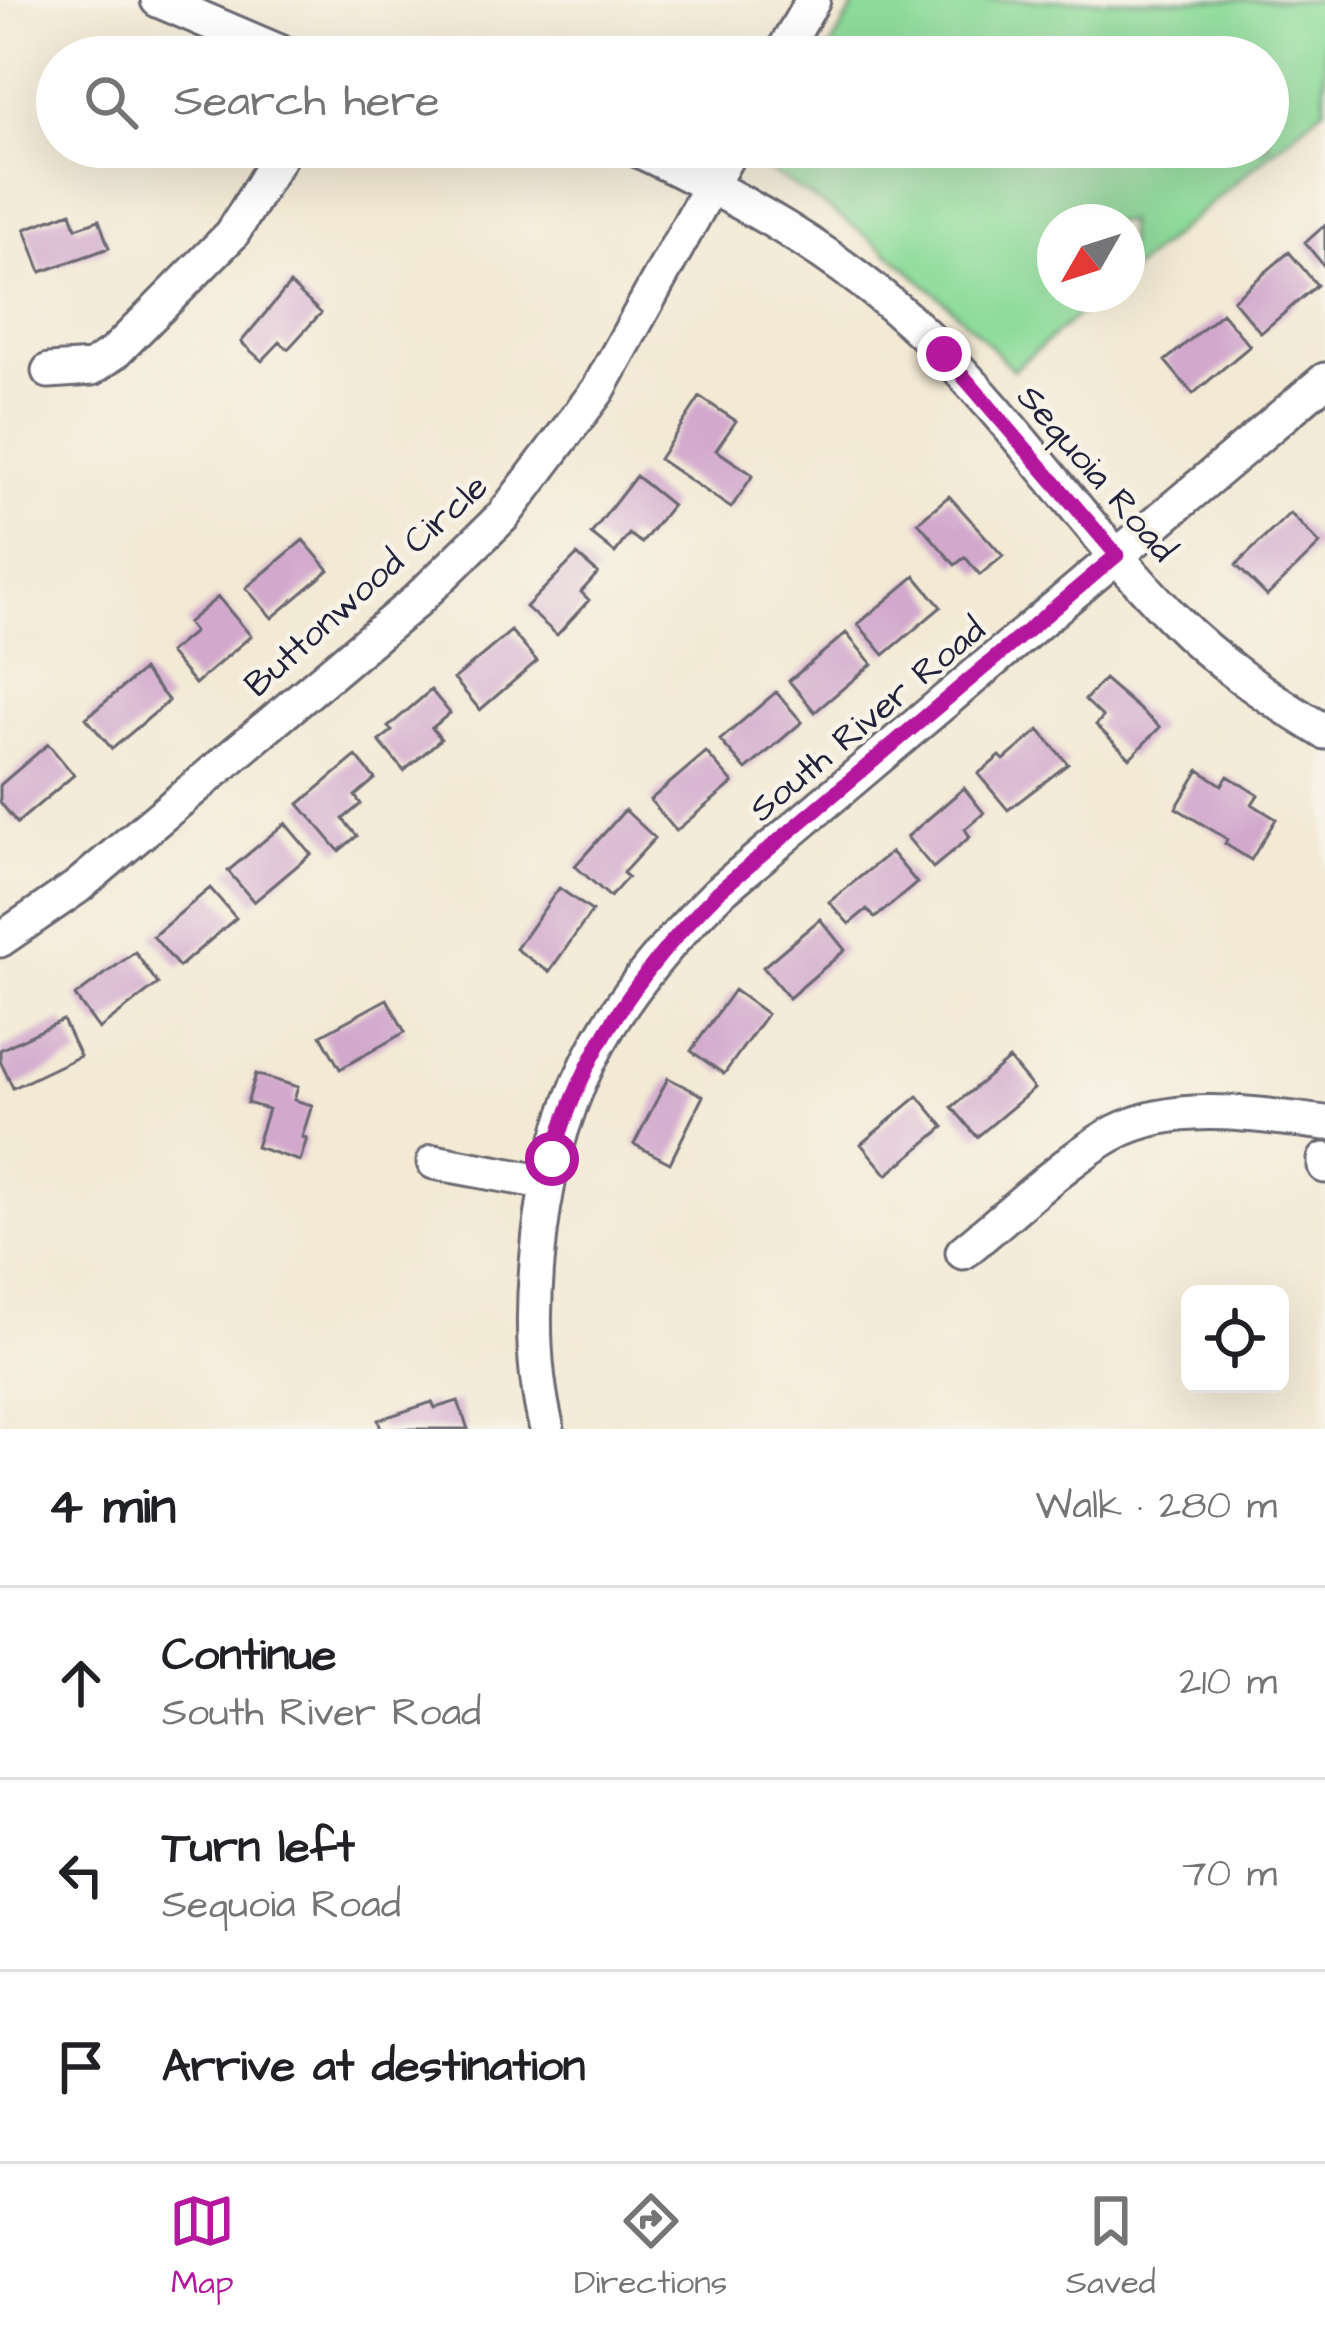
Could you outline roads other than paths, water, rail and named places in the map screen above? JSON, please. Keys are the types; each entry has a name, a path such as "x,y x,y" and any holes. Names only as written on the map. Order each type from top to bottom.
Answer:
{"street":[{"path":"158,0 242,36"},
{"path":"792,36 813,0"},
{"path":"49,371 92,368 115,352 232,234 272,168"},
{"name":"Sequoia Road","path":"673,168 833,260 921,331 1171,616 1218,660 1325,732"},
{"name":"Buttonwood Circle","path":"0,940 77,887 415,602 503,516 598,390 721,168"},
{"name":"South River Road","path":"547,1429 539,1399 533,1312 548,1183 564,1118 580,1078 613,1019 666,944 718,892 1325,380"},
{"path":"963,1252 1096,1144 1146,1120 1209,1113 1325,1123"},
{"path":"434,1162 548,1183"}]}
